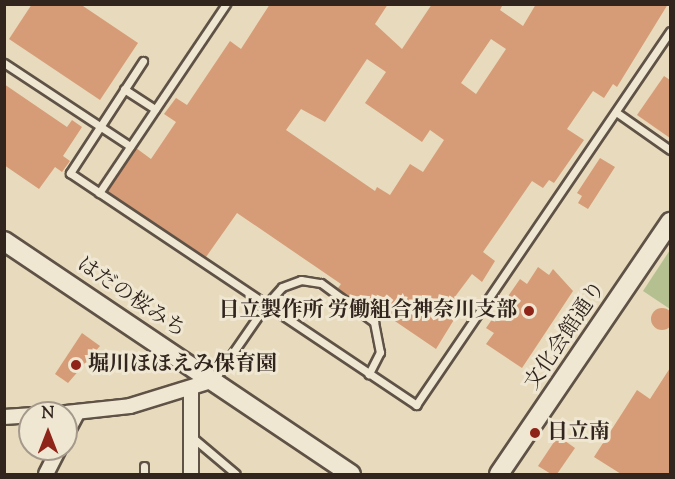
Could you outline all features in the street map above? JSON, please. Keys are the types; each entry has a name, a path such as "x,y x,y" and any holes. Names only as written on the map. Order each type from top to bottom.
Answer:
{"street":[{"name":"文化会館通り","path":"499,474 670,222"},
{"name":"はだの桜みち","path":"4,241 351,474"},
{"path":"78,412 130,406 214,380"},
{"path":"191,388 192,474"}],"lane":[{"path":"99,193 226,4"},
{"path":"143,61 70,173 265,306 416,405 670,31"},
{"path":"4,63 130,146"},
{"path":"124,89 155,110"},
{"path":"616,112 670,150"},
{"path":"214,380 265,306 282,287 312,280 364,310 381,342 369,374"},
{"path":"190,436 236,474"},
{"path":"144,466 144,474"}],"green space":[{"path":"670,250 670,309 643,291"}],"building":[{"path":"32,4 80,4 138,43 100,100 9,39"},
{"path":"270,4 388,4 375,24 402,49 432,4 503,4 500,10 523,26 536,4 668,4 617,87 613,84 604,98 593,91 567,129 584,140 554,183 549,180 543,188 532,181 483,252 495,261 482,282 472,274 454,298 463,305 436,349 361,298 357,303 338,288 341,284 237,213 206,257 107,191 136,148 151,159 176,122 164,114 176,98 187,105 230,41 241,49","holes":["491,39 506,49 476,94 461,83","367,59 386,72 365,103 422,142 430,130 444,140 423,172 410,164 390,195 377,187 375,191 286,130 301,109 325,122"]},
{"path":"664,76 670,80 670,138 637,115"},
{"path":"4,84 67,127 72,120 82,127 63,156 70,161 62,172 55,167 39,189 4,165"},
{"path":"600,158 615,167 588,209 578,203 582,196 577,193"},
{"name":"日立製作所 労働組合神奈川支部","path":"538,267 549,275 553,269 573,291 522,368 486,344 494,333 486,328 520,279 527,284"},
{"path":"662,308 670,311 673,319 670,327 662,330 654,327 651,319 654,311"},
{"path":"82,333 100,346 68,383 55,374"},
{"path":"670,368 670,474 621,474 594,457 637,390 650,399"},
{"path":"558,436 575,448 557,474 551,474 538,466"}],"place":[{"name":"日立製作所 労働組合神奈川支部","path":"529,311"},
{"name":"堀川ほほえみ保育園","path":"76,365"},
{"name":"日立南","path":"535,433"}]}
